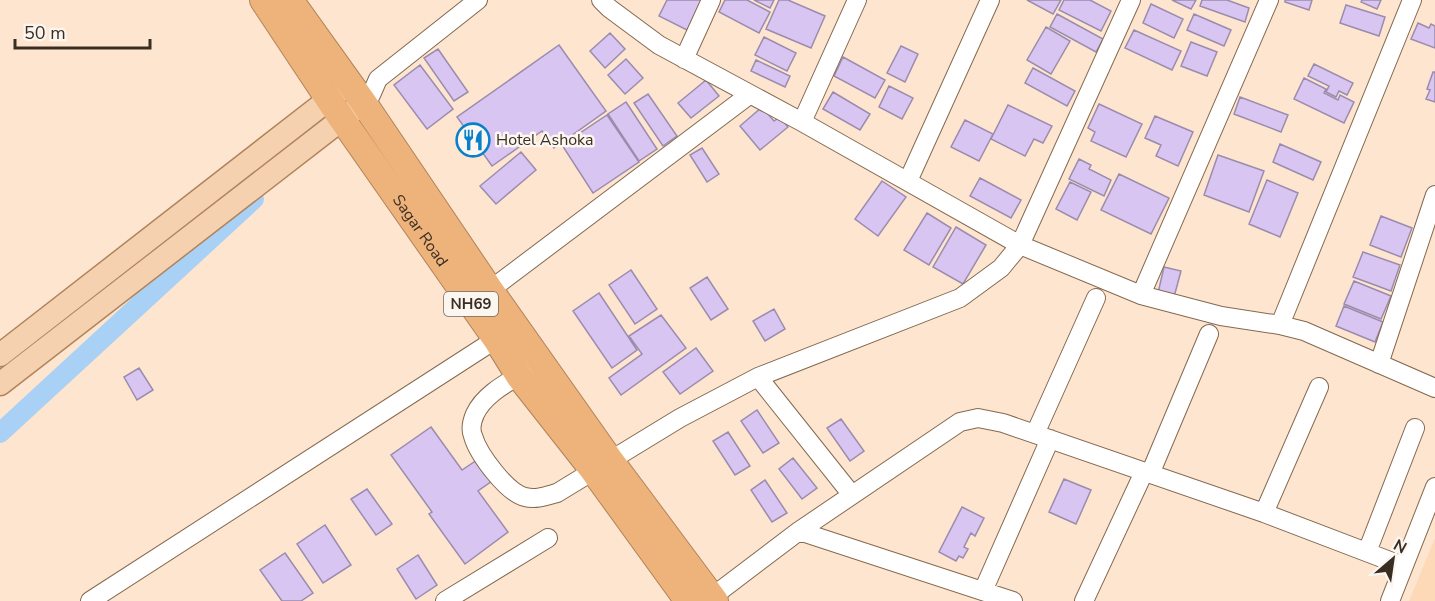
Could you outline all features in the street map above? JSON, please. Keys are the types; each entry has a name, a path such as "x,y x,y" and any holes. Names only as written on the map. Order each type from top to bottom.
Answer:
{"highway":[{"name":"Sagar Road","path":"263,0 335,109 506,332 541,362 602,465"},
{"name":"Sagar Road","path":"290,0 490,290 519,376 602,465 705,600"}],"main road":[{"path":"0,355 356,93"},
{"path":"0,384 335,109"}],"street":[{"path":"356,93 364,77 378,79 478,0"},
{"path":"601,0 659,45 802,122 1020,245 1141,295 1221,316 1304,331 1435,388"},
{"path":"684,59 711,0"},
{"path":"802,122 857,0"},
{"path":"908,181 990,0"},
{"path":"541,362 490,395 480,405 471,426 472,436 479,450 507,486 514,493 534,498 556,493 681,418 758,377 960,298 1001,268 1020,245 1131,0"},
{"path":"1141,295 1269,0"},
{"path":"1280,325 1412,0"},
{"path":"490,290 749,94"},
{"path":"1379,364 1435,195"},
{"path":"983,591 1096,298"},
{"path":"90,601 506,332"},
{"path":"1084,601 1147,473 1209,333"},
{"path":"758,377 852,495"},
{"path":"1264,513 1319,387"},
{"path":"705,600 799,531 960,422 978,418 1004,423 1264,513 1403,566"},
{"path":"1366,552 1415,428"},
{"path":"1390,601 1435,487"},
{"path":"799,531 1013,601"},
{"path":"445,601 548,538"}],"shaded area":[{"path":"1435,538 1435,601 1409,601"}],"building":[{"path":"667,0 702,0 687,30 659,16"},
{"path":"725,0 747,0 770,12 759,33 719,12"},
{"path":"754,0 774,0 770,8"},
{"path":"779,0 788,0 825,16 811,48 766,29"},
{"path":"1027,0 1061,0 1053,14"},
{"path":"1064,0 1090,0 1111,11 1101,31 1059,10"},
{"path":"1172,0 1196,0 1191,9"},
{"path":"1202,0 1227,0 1249,8 1245,22 1200,6"},
{"path":"1285,0 1312,0 1309,10 1285,2"},
{"path":"1362,0 1381,0 1377,9 1361,2"},
{"path":"1151,4 1183,19 1174,38 1143,23"},
{"path":"1346,5 1385,17 1379,36 1340,23"},
{"path":"1057,14 1103,39 1096,52 1050,27"},
{"path":"1194,14 1231,30 1224,46 1187,30"},
{"path":"1418,23 1429,28 1431,24 1435,26 1435,48 1411,39"},
{"path":"1046,27 1070,41 1051,74 1027,60"},
{"path":"1134,30 1181,51 1172,70 1125,48"},
{"path":"610,33 625,49 605,68 590,51"},
{"path":"764,37 796,53 787,71 755,55"},
{"path":"1191,42 1217,52 1207,76 1181,66"},
{"path":"559,45 606,111 554,148 542,131 492,166 457,117"},
{"path":"901,46 918,54 905,82 887,73"},
{"path":"438,49 468,92 454,101 424,58"},
{"path":"843,57 885,80 875,98 834,76"},
{"path":"626,59 643,78 625,94 608,75"},
{"path":"756,60 790,76 785,87 751,71"},
{"path":"1314,64 1353,83 1347,95 1339,91 1336,97 1326,92 1329,86 1308,76"},
{"path":"420,65 453,109 427,129 394,85"},
{"path":"1033,68 1075,91 1067,106 1025,83"},
{"path":"1433,72 1435,72 1435,102 1426,99"},
{"path":"1304,78 1326,89 1324,93 1338,100 1340,95 1354,102 1344,123 1294,99"},
{"path":"706,80 719,96 691,118 678,103"},
{"path":"889,86 913,98 902,119 879,107"},
{"path":"833,92 870,114 860,130 823,109"},
{"path":"648,94 677,136 663,146 634,103"},
{"path":"1240,97 1288,115 1281,132 1234,114"},
{"path":"626,102 657,149 639,161 608,114"},
{"path":"1099,104 1142,124 1126,157 1091,141 1095,132 1088,128"},
{"path":"1008,105 1052,126 1043,143 1034,139 1025,156 991,139"},
{"path":"762,107 774,121 780,117 788,127 760,150 740,126"},
{"path":"607,115 639,162 593,193 562,145"},
{"path":"1155,116 1193,132 1178,166 1156,156 1161,145 1145,138"},
{"path":"965,120 993,134 979,161 951,147"},
{"path":"1280,144 1321,162 1313,180 1273,162"},
{"path":"702,148 719,174 707,182 690,155"},
{"path":"521,152 536,170 496,204 480,186"},
{"path":"1218,155 1264,171 1249,212 1204,195"},
{"path":"1079,159 1091,165 1089,169 1111,180 1104,196 1069,179"},
{"path":"1119,174 1169,198 1151,234 1101,210"},
{"path":"980,178 1021,200 1011,218 970,196"},
{"path":"1267,180 1298,193 1280,237 1249,224"},
{"path":"882,181 906,197 878,236 855,219"},
{"path":"1070,182 1091,192 1077,220 1056,209"},
{"path":"927,213 951,228 929,265 904,250"},
{"path":"1381,216 1412,228 1401,257 1370,245"},
{"path":"956,227 986,245 963,284 933,267"},
{"path":"1363,252 1400,265 1391,291 1353,277"},
{"path":"1164,267 1181,271 1174,297 1158,293"},
{"path":"631,270 657,309 635,324 609,285"},
{"path":"707,277 728,309 711,320 690,288"},
{"path":"1354,281 1391,296 1381,319 1344,304"},
{"path":"599,293 637,350 612,368 573,311"},
{"path":"1344,306 1383,322 1375,342 1336,326"},
{"path":"774,309 785,329 765,341 753,321"},
{"path":"661,315 686,348 621,395 609,378 642,354 629,336"},
{"path":"696,348 713,371 680,394 663,372"},
{"path":"139,368 153,390 137,400 124,377"},
{"path":"757,410 779,443 763,453 741,421"},
{"path":"841,419 864,451 850,461 827,428"},
{"path":"431,427 462,470 477,460 492,481 478,491 508,532 465,564 429,514 432,512 391,455"},
{"path":"728,432 750,466 735,475 713,441"},
{"path":"793,458 817,488 802,499 779,469"},
{"path":"1064,479 1091,490 1076,524 1049,512"},
{"path":"765,480 787,513 772,522 751,490"},
{"path":"367,489 392,524 376,535 351,499"},
{"path":"962,507 984,518 975,536 971,533 964,547 968,549 963,558 959,556 956,561 939,552"},
{"path":"325,525 351,565 323,583 297,544"},
{"path":"285,553 313,593 301,601 282,601 260,570"},
{"path":"418,555 437,585 416,599 397,569"}],"waterway":[{"path":"0,433 254,199"}],"place":[{"name":"Hotel Ashoka","path":"473,140"}]}
